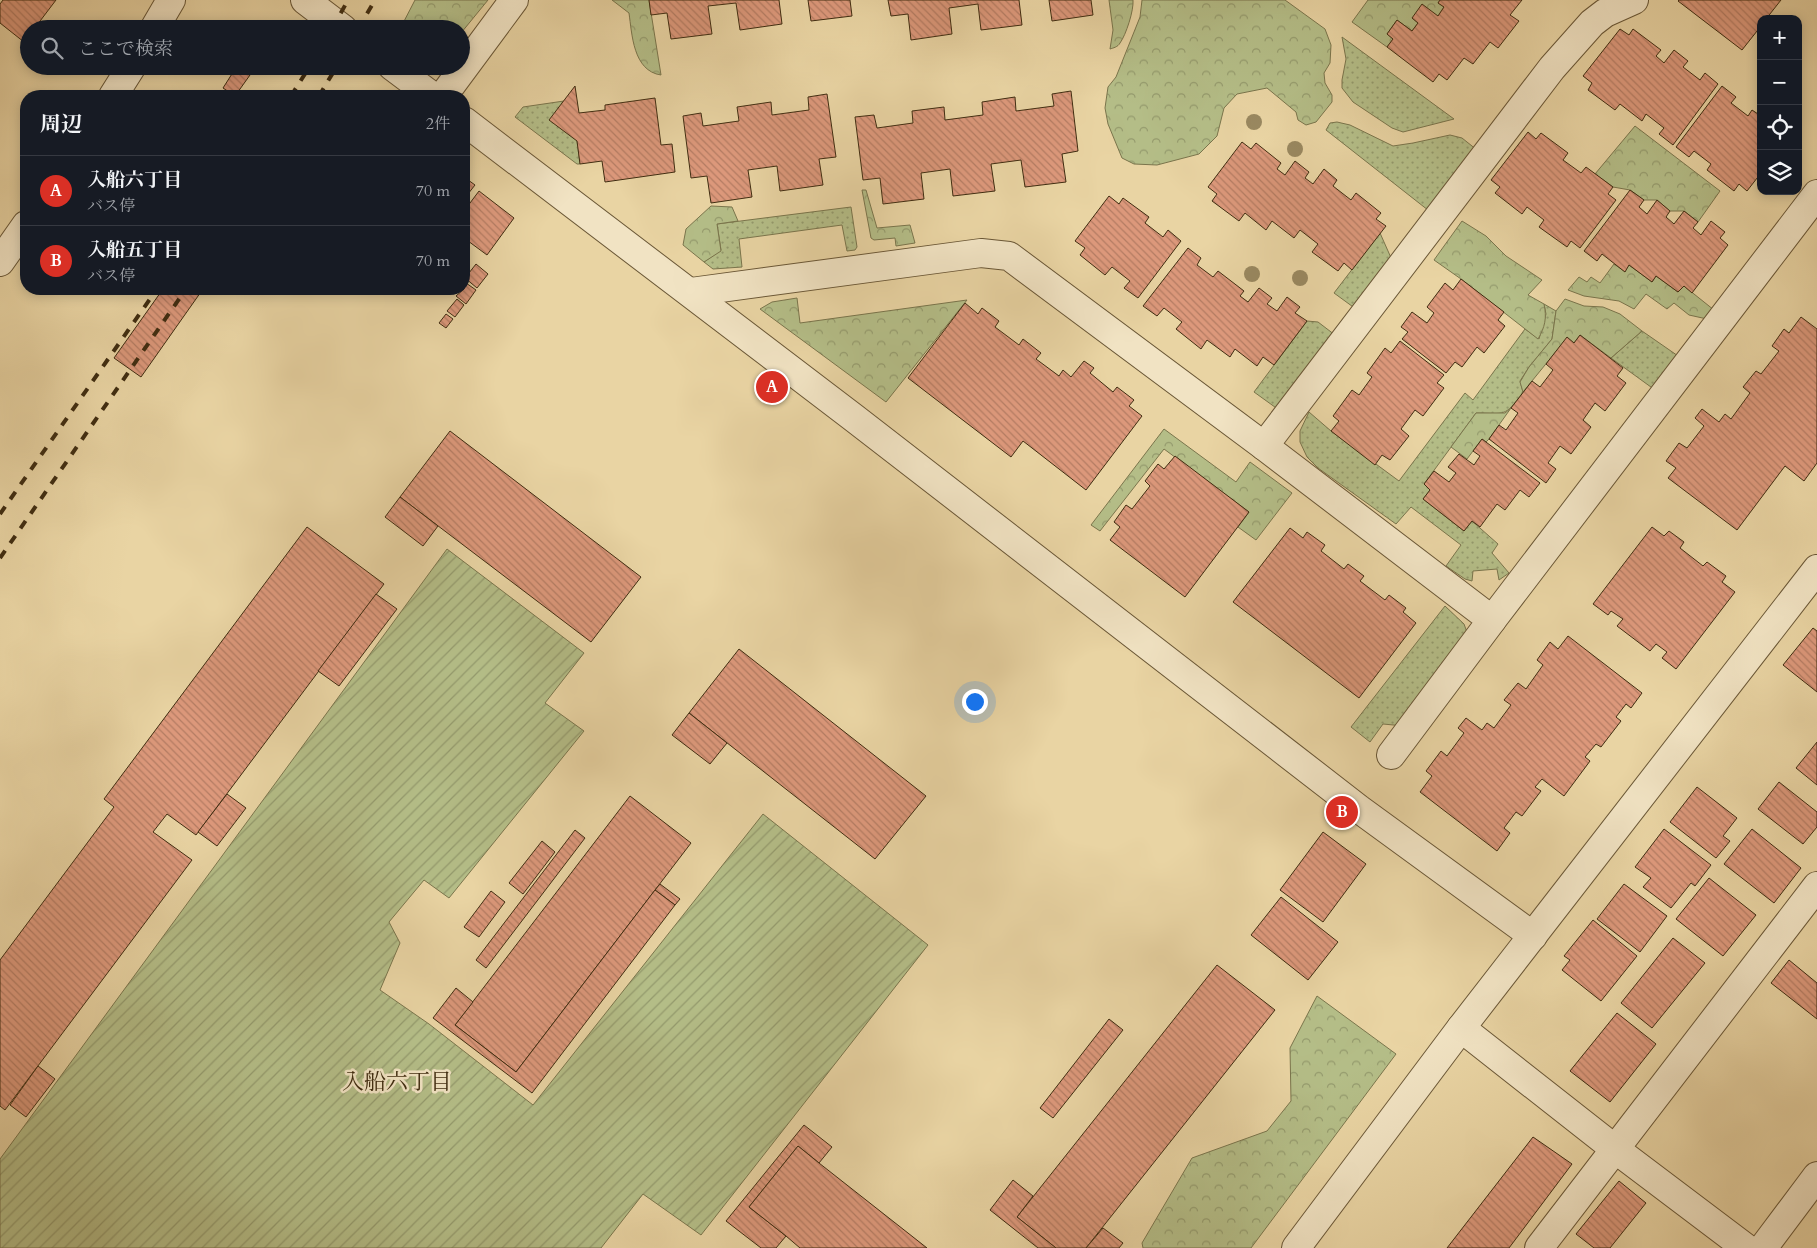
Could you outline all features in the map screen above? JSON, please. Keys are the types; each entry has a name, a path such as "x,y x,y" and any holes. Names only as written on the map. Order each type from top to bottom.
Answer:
{"street":[{"path":"159,20 171,0"},
{"path":"305,0 331,20"},
{"path":"470,59 514,0"},
{"path":"1264,446 1552,68 1592,23 1605,13 1634,0"},
{"path":"117,90 126,75"},
{"path":"404,75 424,90"},
{"path":"447,90 459,75"},
{"path":"470,126 691,292 1359,809 1533,936"},
{"path":"1391,755 1817,194"},
{"path":"0,262 20,234"},
{"path":"691,292 981,253 1009,256 1264,446 1492,620"},
{"path":"1296,1248 1461,1028 1817,569"},
{"path":"1539,1248 1817,886"},
{"path":"1461,1028 1615,1149 1746,1248"},
{"path":"1762,1248 1817,1176"}],"green space":[{"path":"415,0 488,0 470,22 470,20 405,20"},
{"path":"612,0 649,0 661,75 645,67 639,59 633,41 629,13"},
{"path":"1109,0 1133,0 1131,16 1125,34 1118,45 1110,49 1113,30"},
{"path":"1142,0 1285,0 1325,29 1331,45 1330,63 1324,73 1325,83 1332,95 1332,102 1316,122 1306,125 1298,120 1296,112 1267,88 1237,94 1224,108 1217,136 1199,154 1157,165 1134,164 1122,158 1108,124 1105,108 1108,87 1116,77 1140,17"},
{"path":"1368,0 1440,0 1438,3 1444,7 1438,16 1412,18 1418,23 1412,31 1397,20 1387,34 1393,39 1387,47 1352,22"},
{"path":"1342,37 1454,119 1403,132 1392,128 1353,102 1342,88 1346,59"},
{"path":"564,101 577,141 580,164 577,164 515,117 523,107"},
{"path":"1337,122 1350,125 1393,146 1450,135 1462,138 1477,150 1433,214 1326,130 1330,123"},
{"path":"1635,126 1720,191 1698,222 1684,211 1670,211 1657,200 1644,200 1630,190 1613,187 1595,174"},
{"path":"862,190 866,190 877,228 910,225 915,243 896,246 895,238 874,240 871,238"},
{"path":"711,206 732,207 738,221 717,224 721,251 704,262 683,245 686,229"},
{"path":"851,207 857,247 855,250 847,251 842,225 739,239 742,267 713,269 704,262 721,250 717,224"},
{"path":"1462,221 1486,236 1506,256 1542,280 1528,295 1544,304 1545,322 1538,339 1434,260"},
{"path":"1380,233 1392,260 1360,312 1334,293"},
{"path":"1614,264 1624,271 1629,265 1652,282 1656,276 1678,292 1684,286 1714,310 1707,319 1689,315 1674,303 1667,309 1646,294 1634,309 1619,301 1584,296 1568,290 1579,277 1587,282 1591,277 1600,283"},
{"path":"797,298 800,323 967,300 886,402 760,309 772,302"},
{"path":"1565,299 1584,306 1603,307 1620,314 1642,331 1611,358 1580,335 1574,343 1567,338 1523,392 1520,382 1529,367 1552,339 1556,311"},
{"path":"1544,304 1556,311 1552,339 1520,381 1523,392 1512,406 1504,412 1476,413 1424,484 1430,490 1423,499 1464,531 1472,521 1498,544 1492,553 1509,573 1499,580 1497,569 1473,571 1472,581 1465,579 1446,566 1461,545 1411,507 1396,524 1318,468 1307,457 1300,442 1300,431 1309,412 1331,431 1399,481 1465,393 1473,400 1525,329 1539,339 1546,314"},
{"path":"1307,321 1318,322 1335,335 1279,410 1254,392"},
{"path":"1642,331 1681,358 1655,390 1611,358"},
{"path":"1511,408 1489,439 1486,442 1482,439 1467,459 1451,447 1476,413 1505,413"},
{"path":"1164,429 1236,482 1250,462 1292,493 1256,540 1238,527 1249,512 1164,449 1100,531 1091,525"},
{"path":"447,549 584,653 545,703 584,731 449,898 424,880 389,922 400,943 380,990 429,1024 533,1105 763,814 928,945 701,1235 643,1194 601,1248 0,1248 0,1159"},
{"path":"1445,606 1464,624 1468,635 1404,726 1383,724 1370,742 1351,727"},
{"path":"1317,996 1396,1054 1251,1248 1143,1248 1142,1243 1192,1158 1267,1131 1291,1101 1290,1048"}],"building":[{"path":"3,0 56,0 41,20 20,20 20,39 0,23 0,4"},
{"path":"649,0 779,0 782,24 740,30 736,3 708,6 712,34 671,39 667,13 651,15"},
{"path":"808,0 850,0 852,16 811,21"},
{"path":"888,0 1019,0 1022,25 981,30 978,4 949,8 952,34 911,40 908,14 891,16"},
{"path":"1049,0 1091,0 1093,15 1052,21"},
{"path":"1440,0 1522,0 1510,15 1519,21 1498,48 1490,42 1473,64 1464,58 1447,80 1439,74 1433,82 1387,47 1393,39 1387,34 1397,20 1412,31 1418,23 1412,18 1422,4 1438,16 1444,7 1438,3"},
{"path":"1781,0 1769,15 1757,15 1757,31 1742,50 1678,1"},
{"path":"1620,29 1629,35 1633,29 1661,50 1656,56 1664,63 1674,50 1688,61 1683,67 1700,80 1705,73 1718,84 1673,145 1659,134 1664,128 1646,114 1642,121 1620,104 1615,110 1588,90 1592,83 1583,76"},
{"path":"231,75 250,75 239,90 226,90 223,88"},
{"path":"575,86 579,113 605,110 605,105 655,98 661,145 672,144 675,172 605,182 602,161 580,164 577,141 549,120"},
{"path":"1722,86 1736,97 1731,103 1748,116 1752,110 1757,113 1757,178 1747,191 1739,184 1734,191 1707,170 1711,164 1694,151 1689,157 1676,147"},
{"path":"1071,91 1078,151 1062,154 1066,182 1025,187 1021,160 991,164 995,191 953,196 950,169 921,173 924,199 883,204 880,178 863,180 855,117 874,115 877,128 913,123 912,111 944,107 945,120 983,115 982,102 1015,97 1016,111 1054,106 1052,94"},
{"path":"827,94 836,157 819,159 823,185 780,191 777,166 748,170 752,197 711,203 707,176 691,178 683,116 701,113 703,126 739,121 737,107 771,102 772,115 809,110 808,97"},
{"path":"1528,132 1536,139 1541,133 1568,153 1563,160 1581,173 1586,167 1613,187 1608,194 1616,200 1580,248 1571,241 1567,247 1539,227 1544,220 1527,207 1522,214 1495,193 1500,187 1491,180"},
{"path":"1242,142 1251,149 1256,143 1281,163 1277,169 1285,175 1295,161 1309,172 1305,178 1313,184 1324,169 1337,180 1333,186 1351,200 1356,193 1381,213 1376,219 1386,226 1352,270 1344,263 1338,271 1312,252 1318,244 1300,230 1294,238 1272,221 1266,230 1245,213 1239,221 1212,201 1217,194 1208,187"},
{"path":"470,181 475,185 470,191"},
{"path":"1630,190 1644,200 1639,207 1647,214 1657,200 1670,211 1666,217 1674,224 1684,211 1698,222 1693,228 1701,235 1711,221 1725,232 1720,238 1728,245 1692,293 1684,286 1678,292 1656,276 1652,282 1629,265 1625,272 1602,254 1597,261 1584,251"},
{"path":"479,191 514,218 487,255 470,242 470,203"},
{"path":"1109,196 1119,204 1123,198 1149,217 1145,223 1163,237 1168,230 1181,241 1138,298 1124,288 1130,281 1112,267 1105,275 1080,255 1085,248 1075,241"},
{"path":"1188,248 1201,258 1197,265 1213,277 1218,271 1244,291 1240,296 1248,302 1259,288 1272,298 1267,304 1277,311 1287,297 1300,307 1295,313 1307,321 1274,365 1263,357 1257,366 1235,349 1230,357 1207,340 1201,349 1176,329 1182,322 1164,308 1157,316 1143,306"},
{"path":"476,264 488,274 477,288 470,282 470,272"},
{"path":"1461,279 1504,312 1498,320 1505,326 1484,353 1477,347 1462,367 1455,362 1446,373 1402,339 1408,332 1401,327 1412,312 1427,323 1434,313 1427,307 1445,283 1453,290"},
{"path":"470,286 476,290 466,304 456,296 470,295"},
{"path":"159,295 199,295 141,377 114,358"},
{"path":"457,299 464,305 455,317 447,311"},
{"path":"965,303 978,314 982,308 999,321 995,327 1019,345 1023,339 1041,353 1036,359 1059,376 1063,370 1071,377 1084,361 1094,368 1090,373 1113,392 1117,387 1134,400 1129,406 1142,416 1086,490 1023,441 1011,457 908,378"},
{"path":"446,314 453,319 446,328 439,323"},
{"path":"1801,317 1817,329 1817,463 1804,481 1785,466 1737,530 1668,478 1676,468 1666,461 1679,443 1687,448 1704,426 1695,418 1702,409 1719,422 1725,414 1731,419 1750,393 1743,387 1756,371 1761,374 1779,351 1772,346 1784,329 1789,333"},
{"path":"1580,335 1623,368 1617,376 1626,383 1605,411 1595,403 1583,420 1591,427 1571,454 1560,446 1548,463 1556,469 1546,483 1489,439 1499,425 1506,430 1518,413 1511,408 1532,381 1540,387 1553,370 1546,364 1567,337 1574,343"},
{"path":"1400,341 1444,375 1437,383 1444,388 1423,416 1415,410 1401,429 1409,436 1390,460 1382,455 1375,465 1331,431 1339,421 1333,416 1352,390 1359,395 1372,377 1367,373 1385,348 1391,353"},
{"path":"450,431 641,577 591,642 400,497"},
{"path":"1482,439 1540,483 1529,497 1520,490 1505,510 1497,504 1480,527 1472,521 1464,531 1423,499 1430,490 1424,484 1434,471 1449,482 1456,473 1448,467 1459,454 1474,465 1480,456 1473,451"},
{"path":"1175,456 1249,512 1185,597 1110,540 1120,527 1114,522 1126,505 1132,509 1150,486 1145,481 1158,464 1164,469"},
{"path":"400,497 438,526 423,546 385,517"},
{"path":"307,527 384,584 196,835 167,814 153,832 192,860 5,1110 0,1106 0,960 114,807 104,799"},
{"path":"1652,527 1664,536 1669,531 1684,542 1680,548 1703,566 1707,562 1726,576 1722,582 1735,592 1676,669 1662,658 1667,652 1656,644 1650,651 1617,626 1623,619 1611,611 1608,615 1593,604"},
{"path":"1290,528 1303,538 1307,532 1325,545 1321,551 1344,569 1348,564 1364,576 1360,581 1385,600 1389,595 1406,608 1403,612 1416,623 1359,698 1233,602"},
{"path":"376,594 397,609 339,686 318,671"},
{"path":"1813,628 1817,631 1817,692 1783,665"},
{"path":"1568,636 1642,693 1631,708 1626,704 1616,717 1621,721 1601,747 1596,744 1585,757 1590,761 1564,796 1542,779 1535,787 1541,791 1522,816 1516,812 1504,828 1510,833 1497,851 1420,792 1432,776 1426,771 1441,751 1447,756 1464,733 1458,728 1466,718 1482,730 1487,723 1494,728 1511,705 1504,700 1518,683 1526,689 1543,665 1537,660 1550,642 1558,649"},
{"path":"739,649 926,796 875,859 689,713"},
{"path":"689,713 727,743 710,764 672,735"},
{"path":"1817,742 1817,785 1796,768"},
{"path":"1779,782 1817,812 1817,827 1803,844 1758,809"},
{"path":"1697,787 1737,818 1723,836 1730,841 1716,858 1670,822"},
{"path":"227,794 246,808 217,846 198,832"},
{"path":"630,796 691,843 516,1072 455,1025"},
{"path":"1664,829 1711,865 1695,886 1691,883 1671,908 1643,887 1651,878 1635,867"},
{"path":"1752,829 1801,868 1774,903 1724,864"},
{"path":"575,830 585,838 486,968 476,960"},
{"path":"1323,832 1366,864 1323,922 1280,890"},
{"path":"542,841 555,852 523,894 509,883"},
{"path":"1709,878 1756,915 1723,956 1676,919"},
{"path":"660,884 680,899 675,905 655,890"},
{"path":"1624,884 1667,916 1640,952 1597,919"},
{"path":"655,890 675,905 532,1093 433,1018 456,988 473,1002 455,1025 516,1072"},
{"path":"491,891 505,902 479,937 464,927"},
{"path":"1281,897 1338,942 1308,980 1251,935"},
{"path":"1593,920 1637,956 1601,1001 1562,970 1570,960 1564,956"},
{"path":"1673,938 1705,963 1652,1028 1621,1003"},
{"path":"1789,960 1817,983 1817,1019 1771,983"},
{"path":"1217,965 1275,1010 1086,1248 1056,1248 1017,1217"},
{"path":"1617,1013 1656,1044 1610,1102 1570,1071"},
{"path":"1109,1019 1123,1030 1053,1118 1040,1108"},
{"path":"38,1066 55,1079 26,1117 10,1105"},
{"path":"804,1125 832,1147 819,1163 798,1146 749,1207 786,1236 776,1248 761,1248 726,1221"},
{"path":"1533,1137 1572,1164 1509,1248 1447,1248"},
{"path":"798,1146 927,1248 800,1248 749,1207"},
{"path":"1013,1180 1033,1196 1017,1217 1056,1248 1038,1248 990,1210"},
{"path":"1619,1181 1646,1203 1610,1248 1594,1248 1576,1234"},
{"path":"1103,1228 1123,1243 1119,1248 1086,1248"}],"railway":[{"path":"337,20 348,0"},
{"path":"363,20 375,0"},
{"path":"295,90 304,75"},
{"path":"323,90 332,75"},
{"path":"0,514 153,295"},
{"path":"0,558 182,295"}],"place":[{"name":"入船六丁目","path":"772,387"},
{"name":"入船五丁目","path":"1342,812"}],"district":[{"name":"入船六丁目","path":"397,1082"}]}
